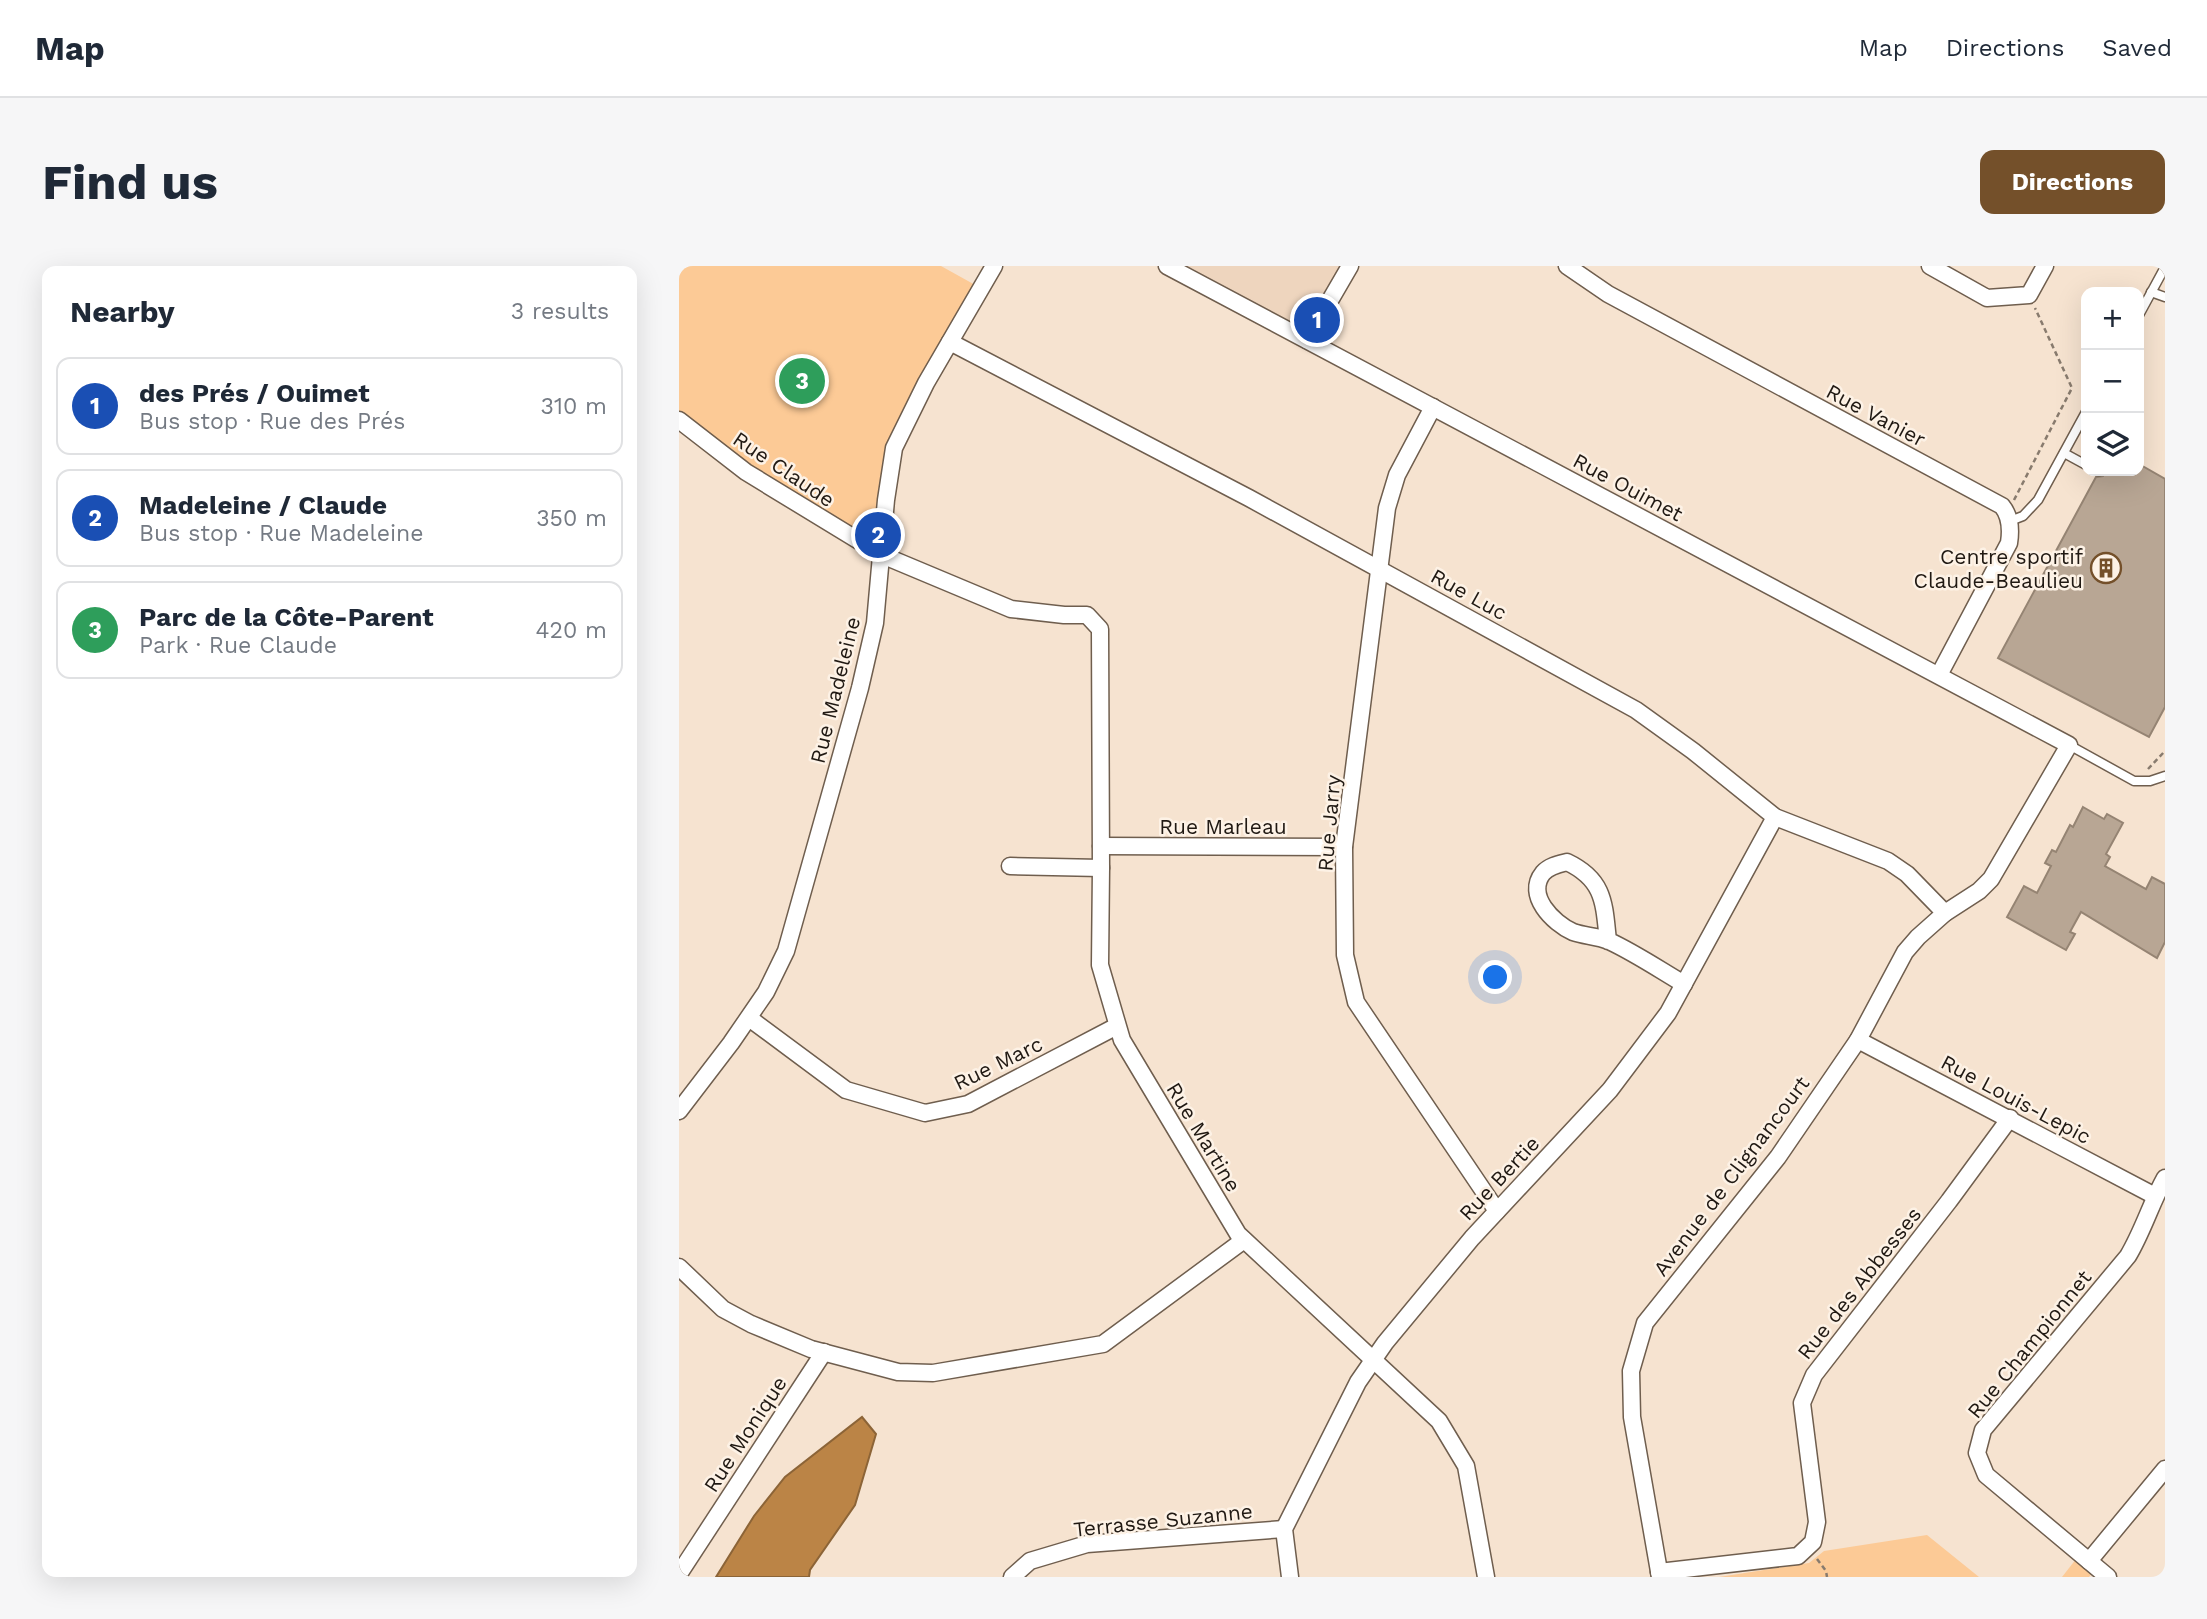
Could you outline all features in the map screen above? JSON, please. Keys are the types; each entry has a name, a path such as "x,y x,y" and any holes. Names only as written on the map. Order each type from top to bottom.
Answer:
{"street":[{"name":"Rue Madeleine","path":"679,1111 749,1018 766,992 786,951 860,688 875,623 886,500 894,448 926,383 994,266"},
{"name":"Rue Ouimet","path":"1167,266 2069,745"},
{"path":"1307,340 1350,266"},
{"name":"Rue Vanier","path":"1567,266 1608,294 2002,506 2008,516"},
{"path":"1930,266 1987,298 2029,295 2045,266"},
{"name":"Rue Luc","path":"950,342 1237,491 1636,710 1693,751 1775,817 1888,861 1907,874 1945,913"},
{"name":"Rue Jarry","path":"1433,407 1397,475 1387,508 1344,847 1345,956 1356,1002 1497,1211"},
{"name":"Rue Claude","path":"679,420 746,472 882,555 1011,609 1087,615 1100,629"},
{"path":"1939,675 2009,543 2011,531 2008,516"},
{"name":"Rue Martine","path":"1100,629 1100,965 1122,1040 1231,1223 1244,1240 1439,1421 1466,1466 1486,1577"},
{"name":"Avenue de Clignancourt","path":"1659,1575 1632,1417 1631,1371 1645,1323 1778,1157 1858,1041 1905,953 1918,937 1945,913 1979,891 1991,879 2069,745"},
{"name":"Rue Bertie","path":"1284,1529 1358,1382 1373,1360 1497,1211 1610,1090 1668,1013 1775,817"},
{"name":"Rue Marleau","path":"1101,846 1344,847"},
{"path":"1608,941 1604,905 1597,885 1584,869 1567,862 1542,873 1538,888 1541,903 1548,916 1572,932 1608,941 1684,984"},
{"path":"1010,866 1101,868"},
{"name":"Rue Marc","path":"749,1018 846,1090 925,1114 968,1104 1117,1026"},
{"name":"Rue Louis-Lepic","path":"1858,1041 2155,1196"},
{"name":"Rue des Abbesses","path":"1659,1575 1798,1556 1813,1542 1817,1522 1802,1404 1814,1375 2010,1118"},
{"name":"Rue Championnet","path":"2109,1577 1986,1475 1977,1453 1983,1430 2128,1256 2141,1235 2155,1196 2165,1178"},
{"path":"679,1267 723,1310 751,1324 824,1352 898,1372 933,1373 1103,1344 1244,1240"},
{"name":"Rue Monique","path":"679,1574 824,1352"},
{"path":"2089,1561 2165,1469"},
{"path":"1284,1529 1290,1577"},
{"name":"Terrasse Suzanne","path":"1012,1577 1030,1561 1087,1544 1284,1529"}],"lane":[{"path":"2144,305 2165,267"},
{"path":"2151,292 2165,297"},
{"path":"2008,516 2023,516 2038,500 2085,413"},
{"path":"2064,453 2081,462"},
{"path":"2069,745 2134,781 2150,781 2165,776"}],"path":[{"path":"2008,516 2072,388 2029,295"},
{"path":"2148,769 2165,751"},
{"path":"1815,1556 1826,1571 1827,1577"}],"shaded area":[{"path":"679,266 941,266 977,286 889,446 883,554 679,419"},
{"path":"1172,266 1341,266 1300,337"},
{"path":"862,1417 876,1434 855,1505 810,1570 809,1577 716,1577 754,1516 785,1477"},
{"path":"1927,1535 1979,1577 1719,1577 1809,1563 1824,1551"},
{"path":"2080,1554 2097,1568 2089,1577 2062,1577"}],"building":[{"name":"Centre sportif Claude-Beaulieu","path":"2144,467 2165,479 2165,707 2149,737 1998,658 2096,477 2144,476"},
{"path":"2083,807 2104,819 2107,814 2123,823 2106,854 2110,857 2105,866 2146,889 2152,877 2165,884 2165,942 2157,958 2081,912 2070,932 2075,934 2066,950 2007,917 2024,886 2037,893 2051,866 2045,863 2052,850 2056,852 2070,825 2073,827"}],"place":[{"name":"des Prés / Ouimet","path":"1317,320"},
{"name":"Parc de la Côte-Parent","path":"802,381"},
{"name":"Madeleine / Claude","path":"878,535"},
{"name":"Centre sportif Claude-Beaulieu","path":"2106,568"}]}
